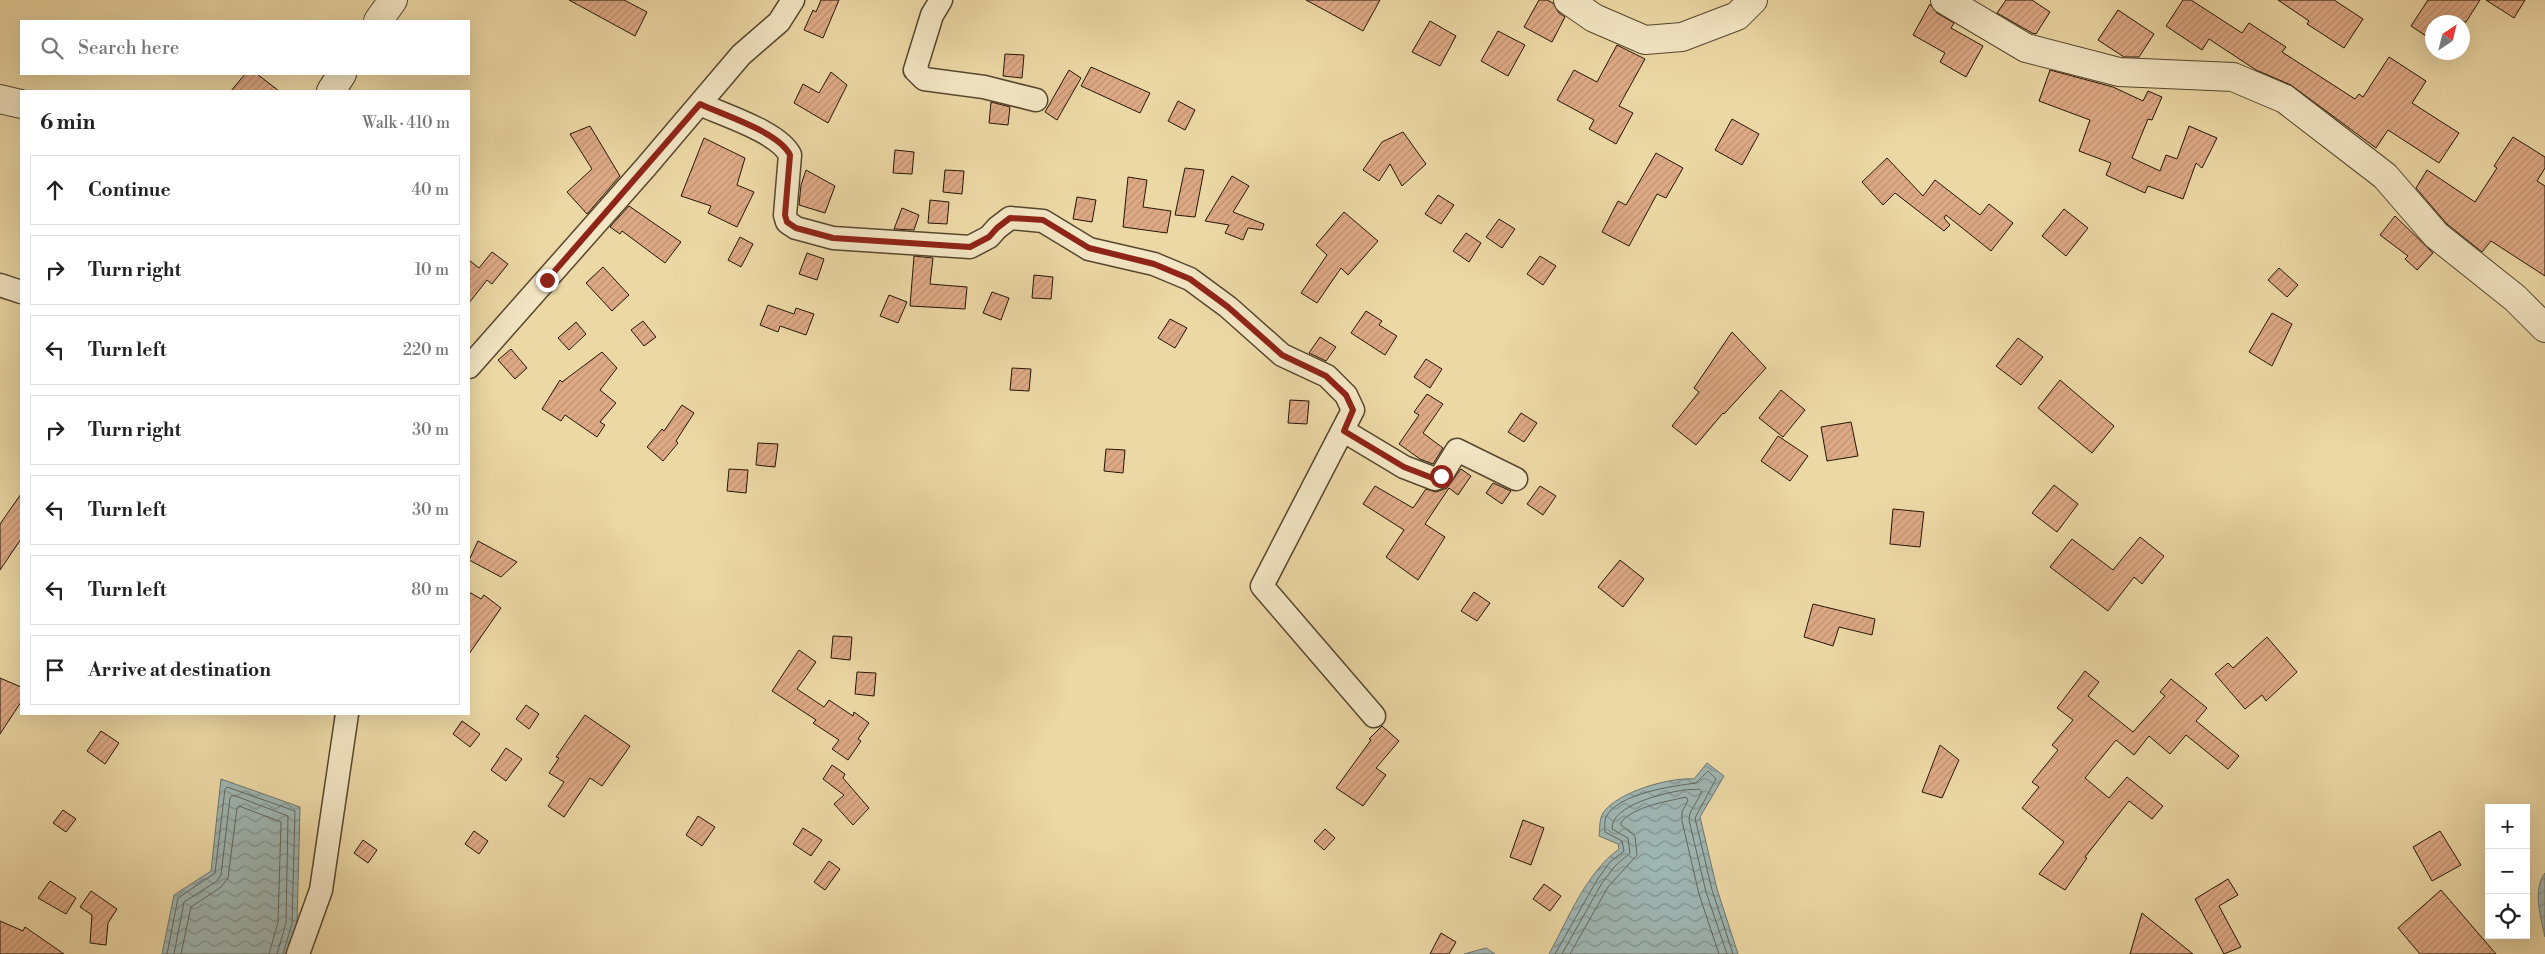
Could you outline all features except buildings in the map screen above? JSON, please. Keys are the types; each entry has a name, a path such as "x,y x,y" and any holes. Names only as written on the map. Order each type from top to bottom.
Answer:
{"street":[{"path":"379,20 394,0"},
{"path":"470,366 741,55 779,22 793,0"},
{"path":"942,0 932,15 914,70 924,79 984,87 1036,100"},
{"path":"1568,0 1594,18 1645,40 1682,37 1737,16 1753,0"},
{"path":"1945,0 2026,48 2119,72 2232,77 2285,99 2385,176 2436,235 2521,303 2545,328"},
{"path":"332,90 341,75"},
{"path":"0,99 20,104"},
{"path":"700,104 749,126 786,147 790,155 785,215 787,222 796,228 833,238 970,247 989,237 1010,218 1043,220 1089,248 1154,264 1190,279 1228,307 1282,355 1326,376 1346,395 1353,410 1344,431 1263,580 1262,586 1374,716"},
{"path":"0,285 20,292"},
{"path":"1344,431 1404,467 1435,479 1441,476 1457,450 1516,478"},
{"path":"298,954 322,890 348,715"}],"water":[{"path":"1707,763 1724,776 1700,817 1717,889 1738,954 1549,954 1587,884 1607,859 1619,849 1618,844 1599,836 1600,821 1603,813 1610,805 1645,787 1658,783 1694,779"},
{"path":"221,779 300,807 297,925 288,954 162,954 174,895 211,871"},
{"path":"2545,873 2545,937 2538,896 2541,880"},
{"path":"1486,948 1495,954 1464,954"}],"route":[{"path":"547,280 700,104 749,126 786,147 790,155 785,215 787,222 796,228 833,238 933,243 970,247 989,237 1010,218 1043,220 1089,248 1154,264 1190,279 1228,307 1282,355 1326,376 1346,395 1353,410 1344,431 1404,467 1435,479 1441,476"}]}
